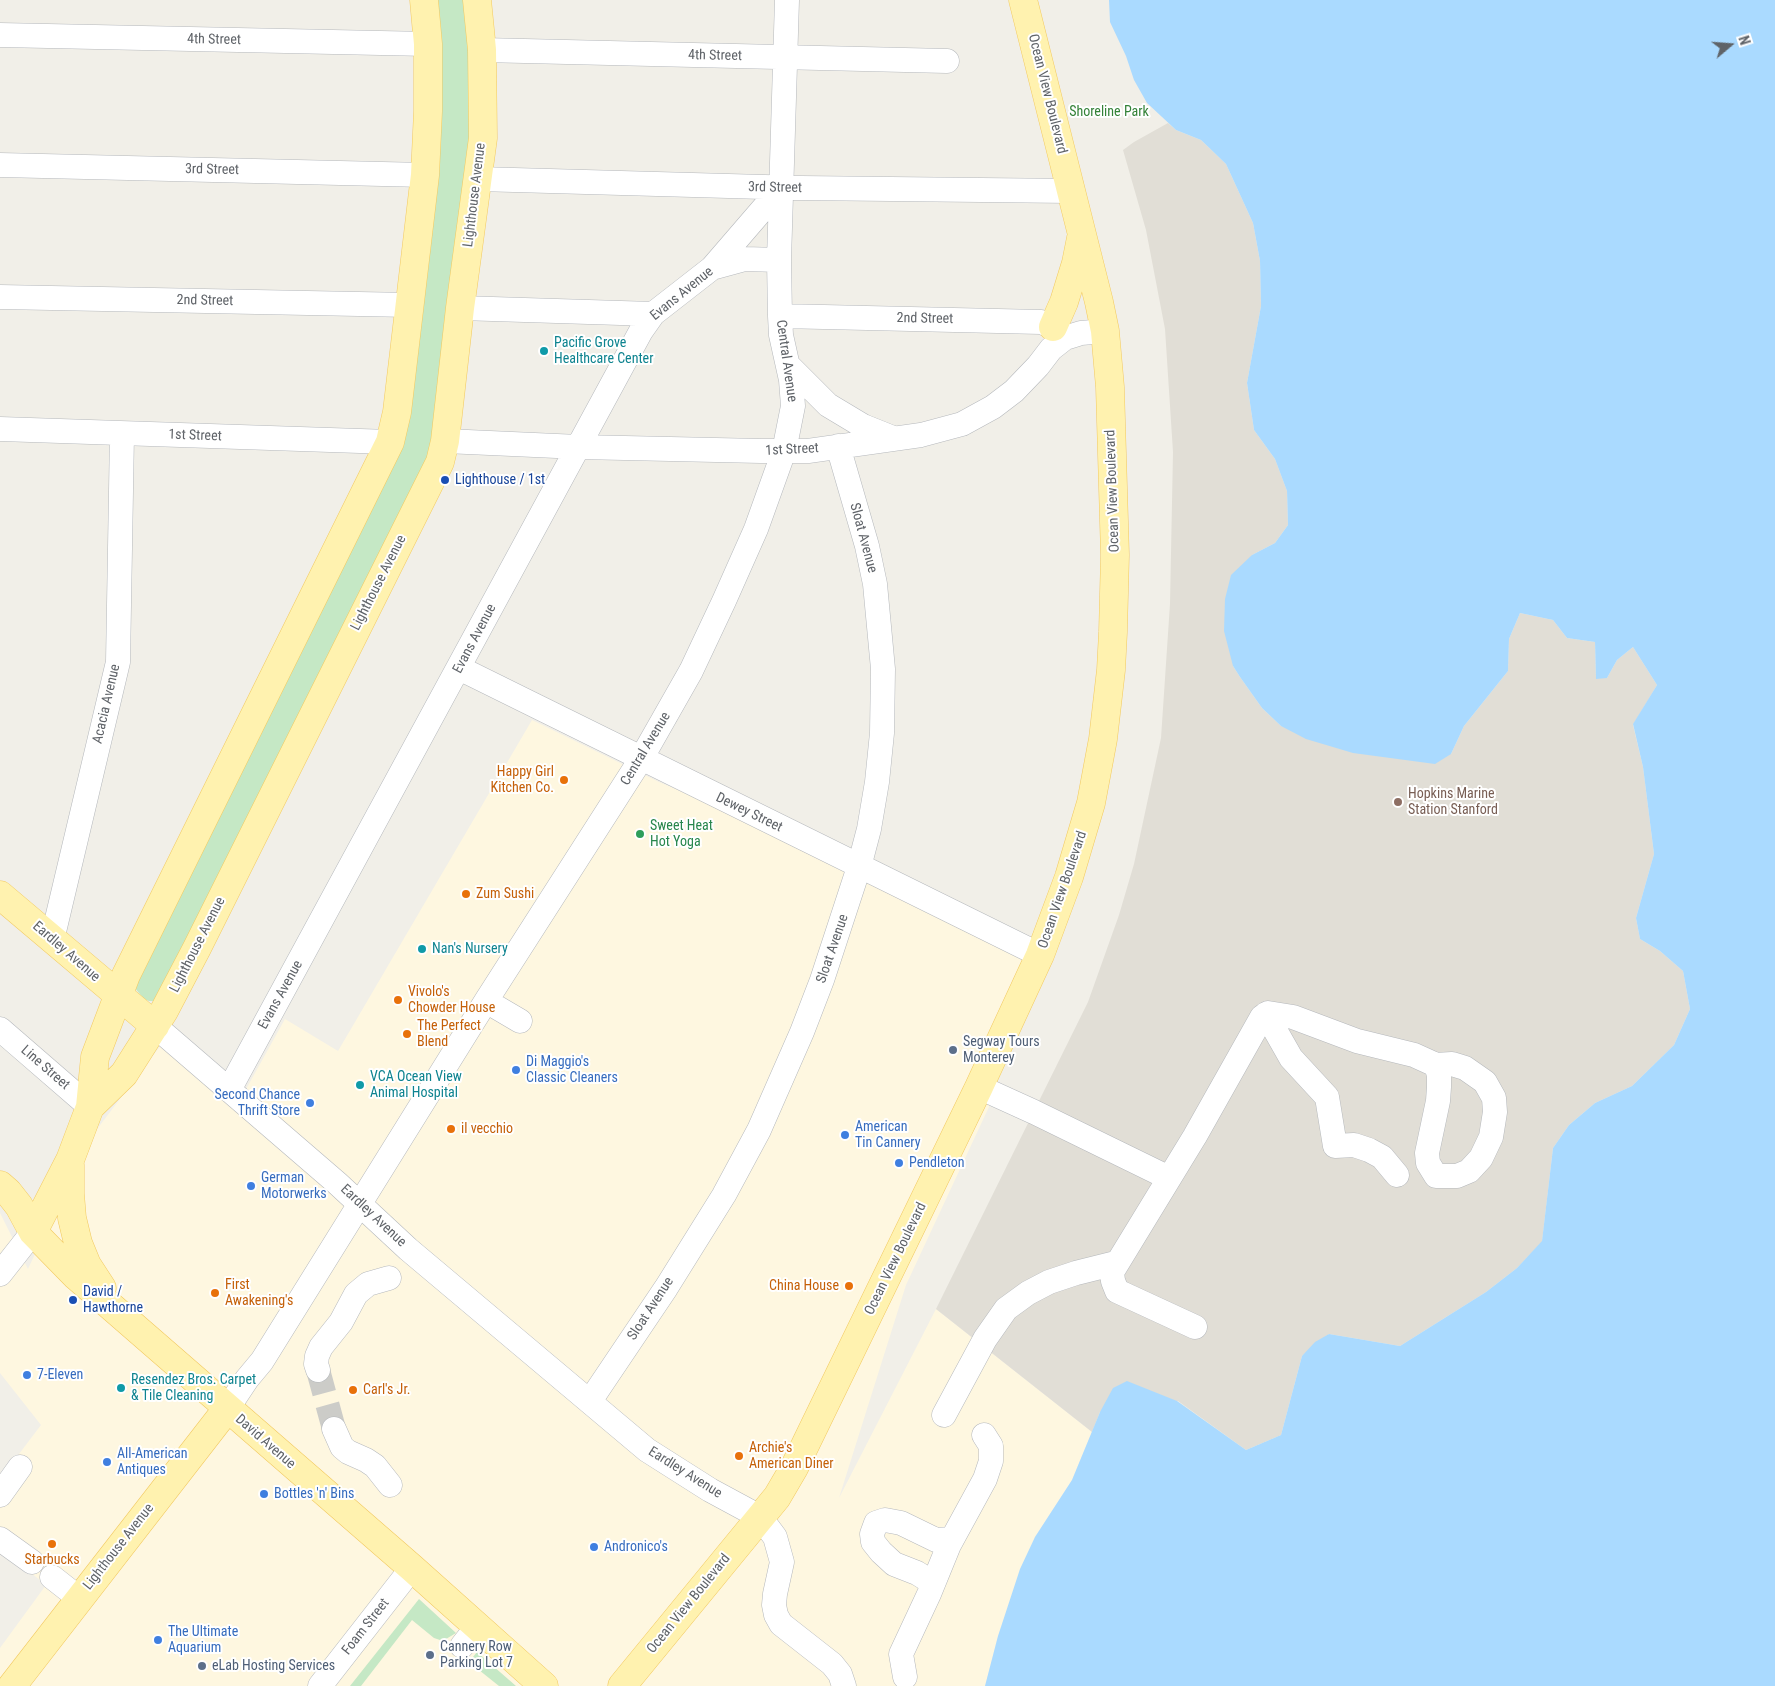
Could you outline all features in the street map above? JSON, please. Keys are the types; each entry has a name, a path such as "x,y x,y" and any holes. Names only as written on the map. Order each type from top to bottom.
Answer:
{"main road":[{"name":"Lighthouse Avenue","path":"33,1232 70,1160 90,1107 95,1057 126,974 390,442 398,412 425,175 428,111 428,44 424,0"},
{"name":"Lighthouse Avenue","path":"90,1107 124,1074 155,1026 201,939 442,456 478,178 484,115 482,50 477,0"},
{"name":"Ocean View Boulevard","path":"625,1682 777,1497 794,1468 979,1087 1040,955 1069,877 1091,803 1111,670 1115,556 1110,387 1100,302 1023,0"},
{"path":"1059,332 1082,232"},
{"name":"Eardley Avenue","path":"0,895 155,1026"},
{"path":"70,1160 72,1218 78,1242 86,1265 119,1314"},
{"name":"David Avenue","path":"0,1185 19,1206 33,1232 76,1276 412,1568 470,1636 544,1686"},
{"name":"Lighthouse Avenue","path":"12,1686 227,1408"}],"street":[{"name":"Central Avenue","path":"227,1408 262,1361 486,1001 641,759 691,671 756,529 784,451 793,406 791,380 781,335 779,260 787,0"},
{"name":"4th Street","path":"0,35 428,44"},
{"name":"4th Street","path":"482,50 948,61"},
{"name":"3rd Street","path":"0,165 425,175"},
{"name":"3rd Street","path":"478,178 782,188 1071,191"},
{"path":"712,268 782,188"},
{"name":"Evans Avenue","path":"229,1090 460,668 633,346 653,314 712,268 745,259 779,260"},
{"name":"2nd Street","path":"0,297 410,305"},
{"path":"460,308 653,314"},
{"name":"2nd Street","path":"780,316 1041,322 1059,332"},
{"name":"1st Street","path":"445,441 579,447 808,451 894,439 942,430 962,424 993,407 1014,391 1032,372 1051,349 1059,332 1104,331"},
{"path":"788,366 828,405 863,426 894,439"},
{"name":"1st Street","path":"0,429 390,442"},
{"name":"Acacia Avenue","path":"52,940 118,662 122,434"},
{"name":"Sloat Avenue","path":"590,1401 666,1288 713,1212 759,1130 802,1032 822,980 860,867 877,782 882,733 883,669 875,584 867,546 838,446"},
{"name":"Dewey Street","path":"460,668 1040,955"},
{"path":"486,1001 520,1021"},
{"path":"1195,1327 1117,1291 1112,1272 1262,1017 1266,1014 1278,1014 1293,1017 1357,1041 1414,1054 1436,1065 1452,1064 1465,1068 1485,1082 1494,1098 1495,1112 1490,1137 1481,1158 1469,1171 1457,1176 1436,1176 1428,1164 1427,1153 1440,1087 1436,1065"},
{"path":"1266,1014 1291,1058 1327,1097 1335,1146 1354,1145 1369,1150 1382,1157 1397,1175"},
{"name":"Eardley Avenue","path":"155,1026 360,1204 415,1255 647,1450 710,1490 760,1517"},
{"name":"Line Street","path":"0,1029 90,1107"},
{"path":"979,1087 1169,1178"},
{"path":"0,1274 33,1232"},
{"path":"944,1415 985,1339 1006,1309 1028,1293 1049,1282 1116,1263"},
{"path":"318,1370 316,1364 317,1356 321,1347 340,1322 356,1294 368,1284 389,1278"},
{"path":"334,1429 342,1448 375,1466 390,1485"},
{"path":"905,1677 901,1654 952,1539 985,1479 991,1461 991,1446 984,1435"},
{"path":"0,1495 20,1467"},
{"path":"760,1517 776,1537 782,1562 775,1594 774,1605 776,1615 782,1624 832,1664 840,1674 844,1686"},
{"path":"933,1583 917,1573 894,1564 881,1552 873,1542 872,1534 876,1523 885,1520 901,1523 936,1540 952,1539"},
{"path":"0,1539 32,1562"},
{"name":"Foam Street","path":"320,1686 412,1568"},
{"path":"52,1577 80,1599"},
{"path":"0,1683 4,1686"}],"shaded area":[{"name":"Hopkins Marine Station Stanford","path":"1168,123 1176,130 1201,140 1226,164 1253,223 1260,261 1261,306 1247,383 1254,430 1275,459 1287,491 1288,525 1275,543 1252,555 1233,666 1262,708 1281,726 1451,754 1464,726 1508,671 1509,639 1520,613 1553,620 1567,638 1595,642 1596,678 1607,678 1617,660 1633,647 1657,685 1633,725 1643,767 1654,854 1636,918 1640,939 1660,951 1683,971 1690,1009 1674,1045 1632,1086 1595,1103 1569,1125 1553,1148 1542,1242 1517,1268 1486,1292 1400,1346 1329,1334 1302,1356 1281,1435 1246,1450 1178,1401 1100,1412 1092,1432 936,1309 1088,1002 1119,915 1134,864 1161,738 1170,604 1173,452 1165,329 1146,230 1123,150"},
{"path":"532,720 659,782 860,867 1040,955 979,1086 995,1094 906,1285 839,1498 936,1309 1092,1432 1072,1480 1035,1537 998,1636 985,1686 0,1686 0,1648 46,1585 0,1548 0,1479 41,1425 0,1373 0,1213 28,1269 88,1141 167,1037 240,1100 285,1019 338,1051"}],"green space":[{"path":"435,0 465,0 472,145 432,456 155,1001 149,1001 144,999 134,987 396,454"},
{"path":"419,1599 456,1633 440,1640 434,1638 412,1620 361,1686 350,1686"},
{"path":"477,1652 516,1686 499,1686 474,1666 473,1657"}],"water":[{"path":"1109,0 1775,0 1775,1686 985,1686 998,1636 1020,1569 1035,1537 1072,1480 1100,1412 1113,1388 1127,1381 1177,1401 1246,1450 1281,1435 1302,1356 1315,1342 1329,1334 1400,1346 1486,1292 1517,1268 1542,1241 1553,1148 1569,1125 1595,1103 1632,1086 1674,1045 1690,1009 1683,971 1660,951 1640,939 1636,918 1654,854 1643,767 1633,724 1657,685 1633,647 1617,660 1607,678 1596,679 1595,642 1567,638 1553,620 1520,613 1509,639 1508,671 1464,726 1451,754 1435,764 1353,753 1306,739 1281,726 1262,708 1233,666 1224,631 1225,599 1231,575 1252,555 1275,543 1288,525 1287,491 1275,459 1254,430 1247,383 1261,306 1260,261 1253,223 1226,164 1201,140 1176,130 1147,103 1134,80 1126,56 1110,22"}],"tunnel":[{"path":"318,1370 334,1429"}],"place":[{"name":"Pacific Grove Healthcare Center","path":"544,351"},
{"name":"Lighthouse / 1st","path":"445,480"},
{"name":"Happy Girl Kitchen Co.","path":"564,780"},
{"name":"Hopkins Marine Station Stanford","path":"1398,802"},
{"name":"Sweet Heat Hot Yoga","path":"640,834"},
{"name":"Zum Sushi","path":"466,894"},
{"name":"Nan's Nursery","path":"422,949"},
{"name":"Vivolo's Chowder House","path":"398,1000"},
{"name":"The Perfect Blend","path":"407,1034"},
{"name":"Segway Tours Monterey","path":"953,1050"},
{"name":"Di Maggio's Classic Cleaners","path":"516,1070"},
{"name":"VCA Ocean View Animal Hospital","path":"360,1085"},
{"name":"Second Chance Thrift Store","path":"310,1103"},
{"name":"il vecchio","path":"451,1129"},
{"name":"American Tin Cannery","path":"845,1135"},
{"name":"Pendleton","path":"899,1163"},
{"name":"German Motorwerks","path":"251,1186"},
{"name":"China House","path":"849,1286"},
{"name":"First Awakening's","path":"215,1293"},
{"name":"David / Hawthorne","path":"73,1300"},
{"name":"7-Eleven","path":"27,1375"},
{"name":"Resendez Bros. Carpet & Tile Cleaning","path":"121,1388"},
{"name":"Carl's Jr.","path":"353,1390"},
{"name":"Archie's American Diner","path":"739,1456"},
{"name":"All-American Antiques","path":"107,1462"},
{"name":"Bottles 'n' Bins","path":"264,1494"},
{"name":"Starbucks","path":"52,1544"},
{"name":"Andronico's","path":"594,1547"},
{"name":"The Ultimate Aquarium","path":"158,1640"},
{"name":"Cannery Row Parking Lot 7","path":"430,1655"},
{"name":"eLab Hosting Services","path":"202,1666"}],"park label":[{"name":"Shoreline Park","path":"1109,112"}]}
